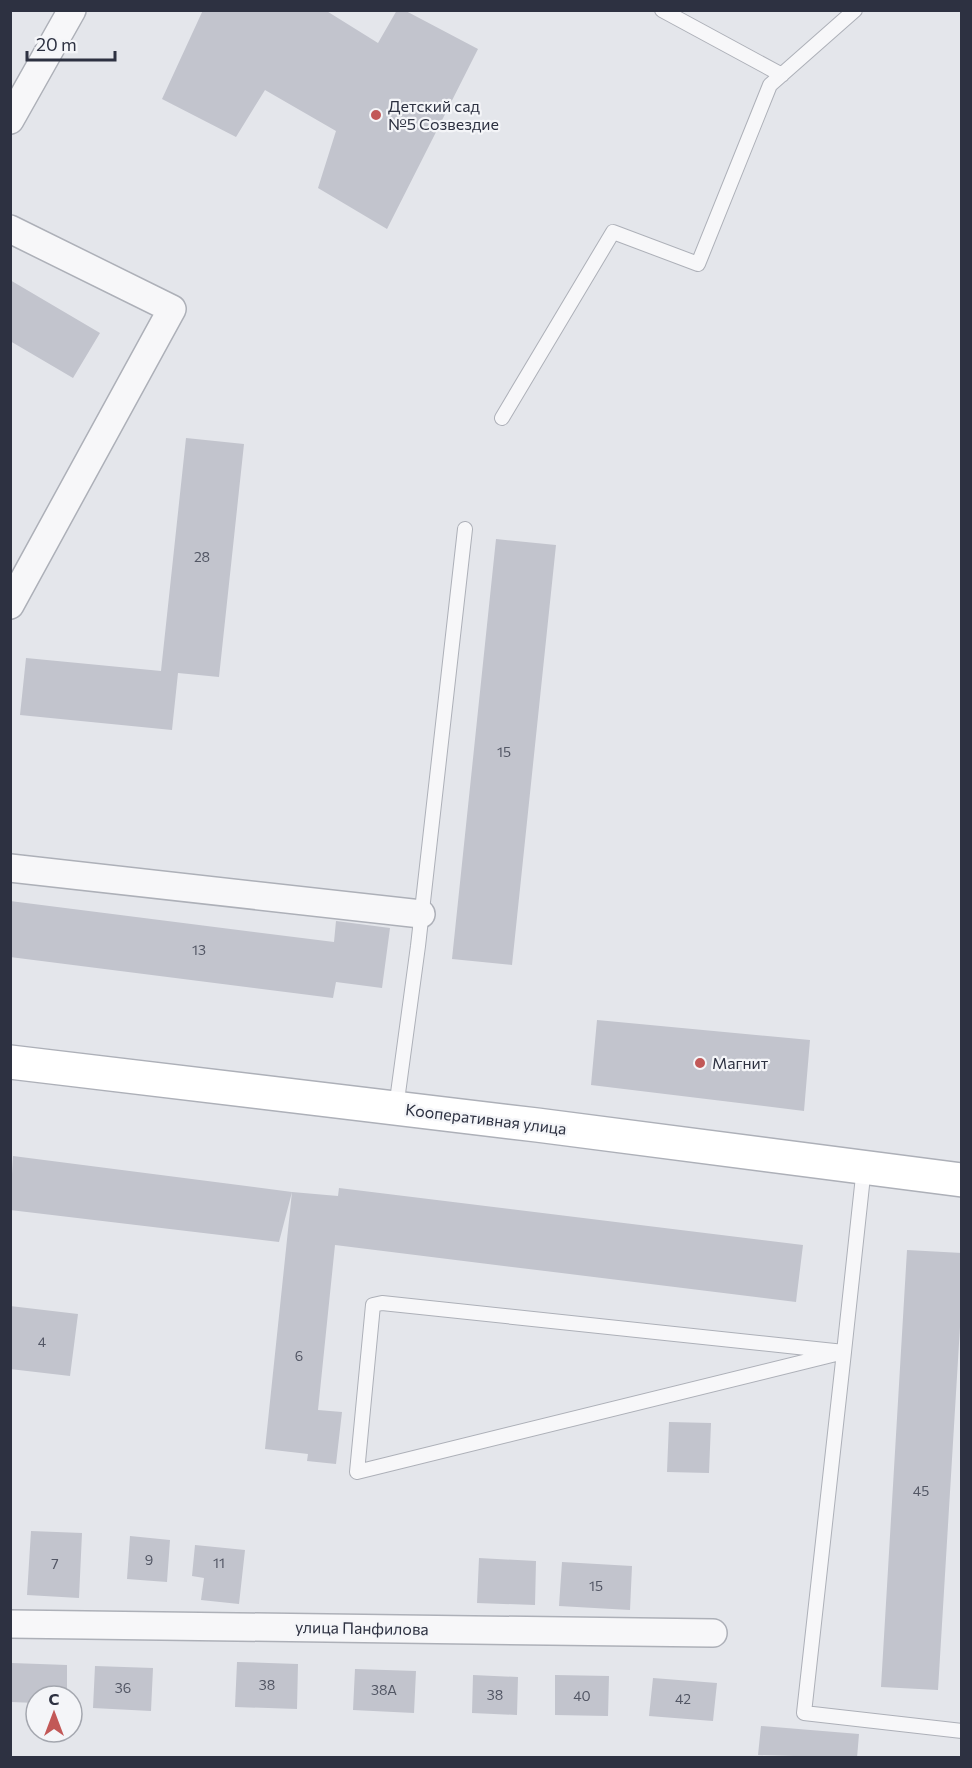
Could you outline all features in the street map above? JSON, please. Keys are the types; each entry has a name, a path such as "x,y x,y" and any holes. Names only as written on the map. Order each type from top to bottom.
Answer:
{"street":[{"path":"10,120 72,10"},
{"path":"10,229 172,309 10,605"},
{"path":"10,868 421,914"},
{"name":"Кооперативная улица","path":"10,1062 396,1108 962,1180"},
{"name":"улица Панфилова","path":"10,1624 713,1633"}],"lane":[{"path":"662,10 679,15 782,75"},
{"path":"502,417 613,232 698,264 770,85 855,10"},
{"path":"396,1108 421,914 465,529"},
{"path":"864,1167 804,1713 962,1731"},
{"path":"382,1303 844,1352 357,1472 373,1305 382,1303"}],"building":[{"name":"Детский сад №5 Созвездие","path":"203,10 325,10 378,43 397,10 404,10 478,49 387,229 318,188 336,131 265,90 236,137 162,99"},
{"path":"10,280 100,333 73,378 10,341"},
{"path":"186,438 244,444 219,677 178,673 172,730 20,715 26,658 161,671"},
{"path":"496,539 556,545 512,965 452,959"},
{"path":"10,901 334,942 336,921 390,928 382,988 336,982 333,998 10,957"},
{"name":"Магнит","path":"597,1020 810,1040 804,1111 591,1085"},
{"path":"13,1156 292,1192 279,1242 10,1210"},
{"path":"339,1188 803,1245 796,1302 335,1245 318,1410 342,1412 336,1464 307,1461 308,1454 265,1449 292,1192 338,1196"},
{"path":"907,1250 962,1253 962,1294 938,1690 881,1687"},
{"path":"10,1306 78,1314 70,1376 10,1369"},
{"path":"669,1422 711,1423 709,1473 667,1472"},
{"path":"31,1531 82,1533 79,1598 27,1595"},
{"path":"130,1536 170,1540 167,1582 127,1579"},
{"path":"195,1545 245,1550 239,1604 201,1600 204,1578 192,1576"},
{"path":"479,1558 536,1561 535,1605 477,1603"},
{"path":"562,1562 632,1566 630,1610 559,1606"},
{"path":"237,1662 298,1664 297,1709 235,1707"},
{"path":"12,1663 67,1665 67,1684 24,1684 24,1703 11,1702"},
{"path":"95,1666 153,1668 151,1711 93,1708"},
{"path":"355,1669 416,1671 414,1713 353,1710"},
{"path":"473,1675 518,1677 517,1715 472,1713"},
{"path":"555,1675 609,1676 608,1716 555,1715"},
{"path":"653,1678 717,1683 713,1721 649,1716"},
{"path":"761,1726 859,1734 857,1758 758,1755"}],"place":[{"name":"Детский сад №5 Созвездие","path":"376,115"},
{"name":"Магнит","path":"700,1063"}]}
